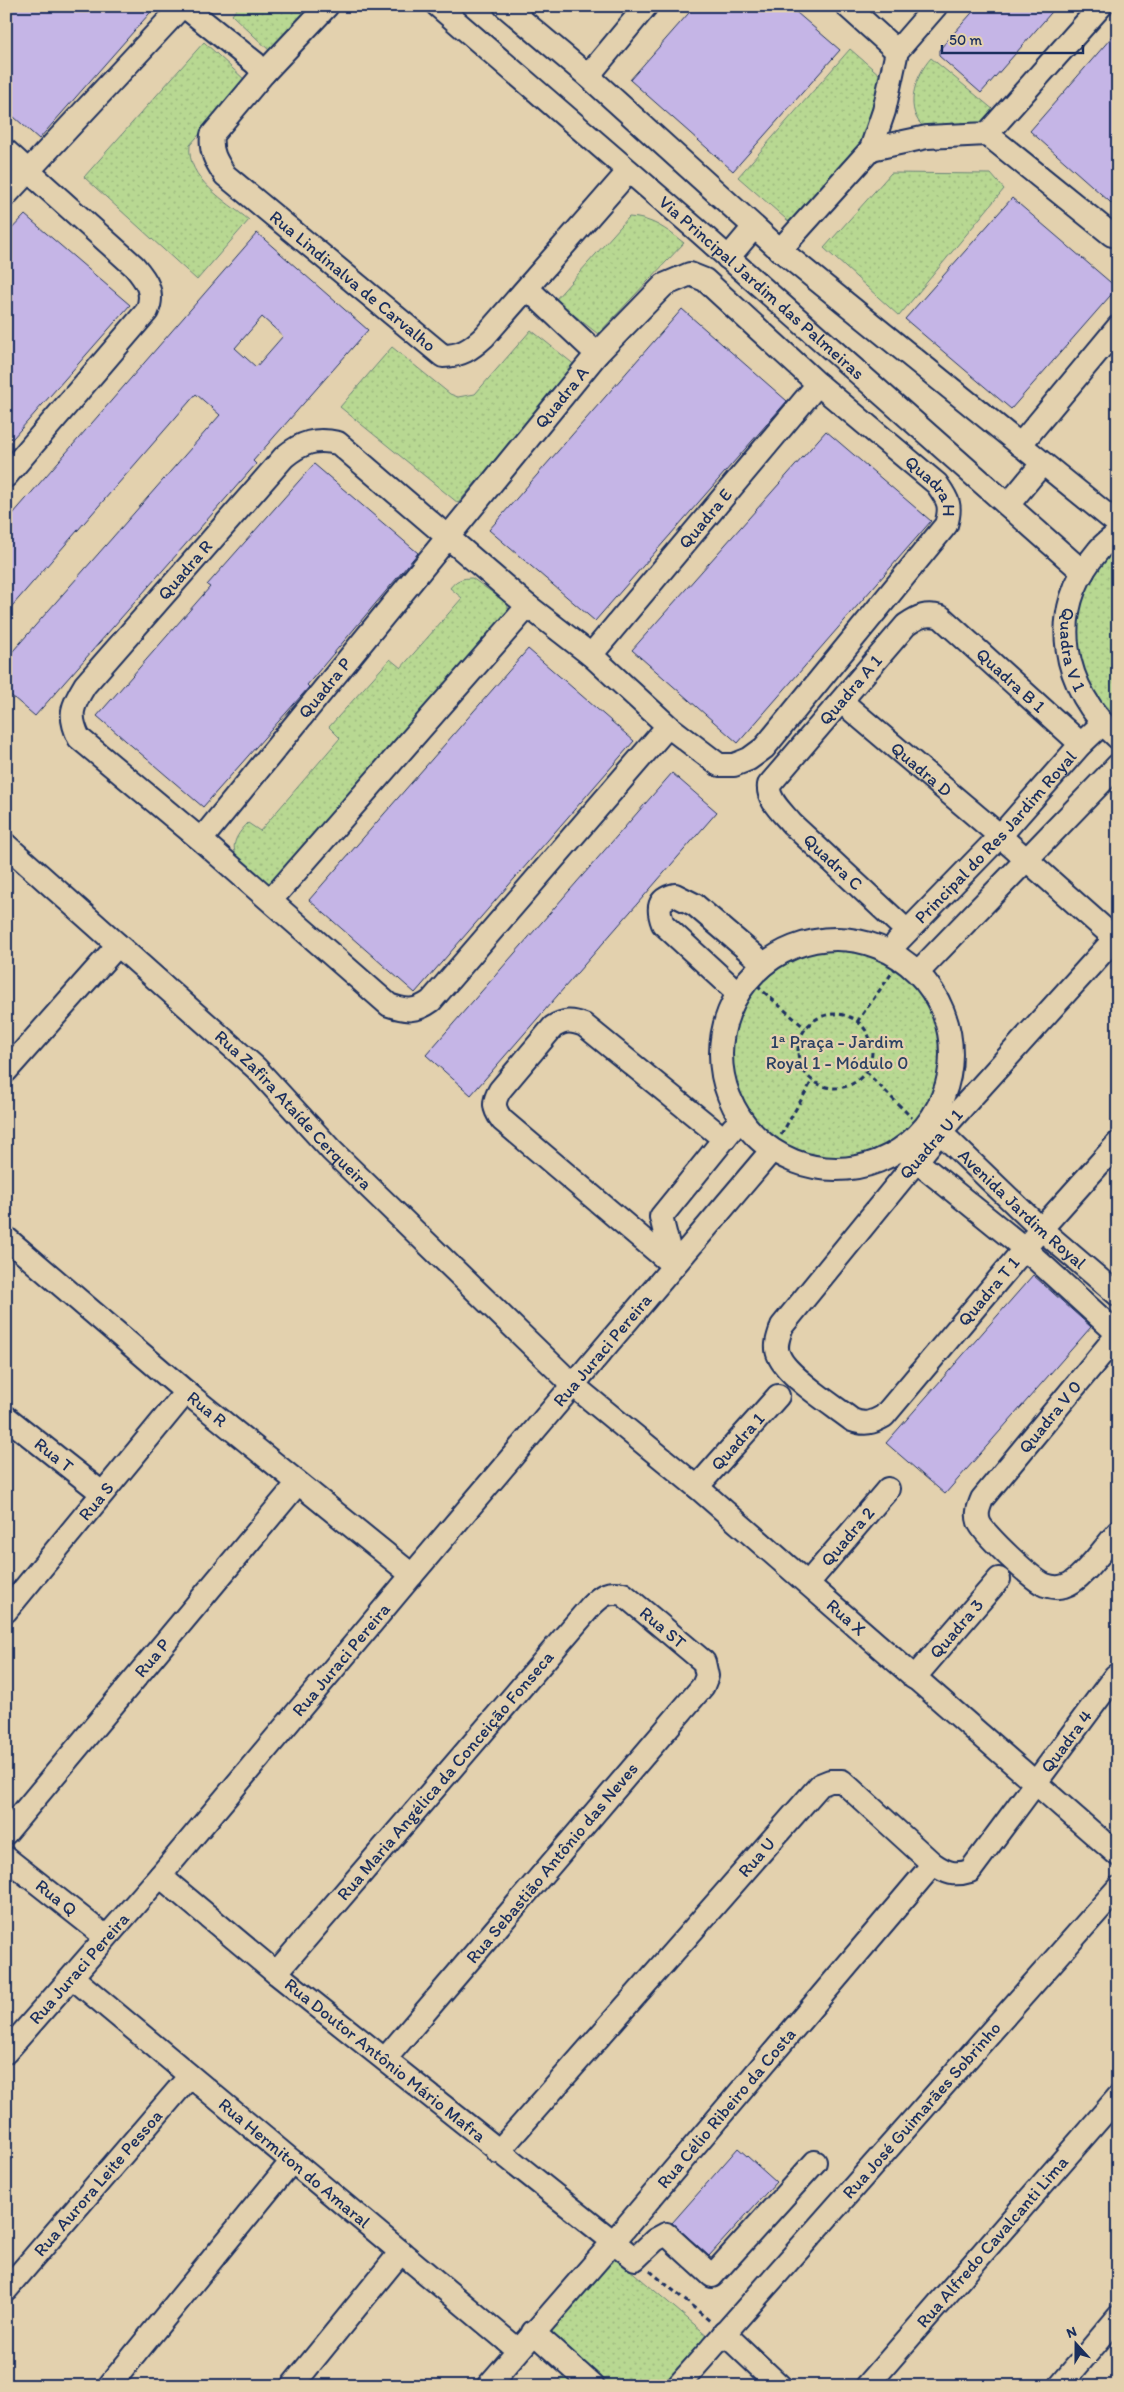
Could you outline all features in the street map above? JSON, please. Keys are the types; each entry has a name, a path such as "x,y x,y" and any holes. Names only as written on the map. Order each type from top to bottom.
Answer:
{"street":[{"path":"6,195 183,6 255,63 264,73"},
{"name":"Rua Lindinalva de Carvalho","path":"327,6 264,73 212,135 210,147 215,160 225,174 443,356 457,356 472,348 528,288 628,172"},
{"name":"Via Principal Jardim das Palmeiras","path":"438,6 728,258 1083,572"},
{"path":"505,6 588,76 780,250 1118,524"},
{"path":"588,76 646,6"},
{"path":"847,6 897,51"},
{"path":"780,250 871,148 884,111 897,51 936,6"},
{"path":"987,134 1100,6"},
{"path":"871,148 927,137 987,134 1112,235 1118,236"},
{"path":"6,150 134,266 145,279 150,290 151,302 147,311 6,476"},
{"path":"728,258 754,227"},
{"name":"Quadra A","path":"447,536 598,354 664,285 690,274"},
{"name":"Quadra H","path":"668,726 719,765 734,766 749,759 764,748 946,525 951,511 946,498 937,484 818,384 705,280 690,274"},
{"path":"528,288 598,354"},
{"path":"1020,445 1118,327"},
{"name":"Quadra E","path":"591,655 818,384"},
{"name":"Quadra R","path":"201,840 79,738 72,724 72,712 75,701 85,685 284,457 298,446 312,441 338,442 447,536"},
{"path":"1008,505 1042,464"},
{"name":"Quadra V 1","path":"1110,731 1079,690 1068,651 1069,610 1083,572 1098,550 1118,533"},
{"path":"201,840 389,1005 405,1010 419,1010 431,1001 668,726 591,655 528,606 447,536"},
{"name":"Quadra P","path":"201,840 447,536"},
{"path":"271,900 528,606"},
{"name":"Quadra A 1","path":"769,785 906,625 919,616 930,614 941,617"},
{"name":"Quadra B 1","path":"941,617 1081,744"},
{"name":"Quadra D","path":"842,702 1117,938"},
{"name":"Principal do Res Jardim Royal","path":"903,960 907,931 1000,836 1081,744 1110,731"},
{"name":"Principal do Res Jardim Royal","path":"903,960 1025,859 1118,765"},
{"name":"Quadra C","path":"769,785 773,800 792,824 907,931"},
{"name":"Rua Zafira Ataíde Cerqueira","path":"6,845 256,1068 332,1151 573,1385"},
{"path":"838,938 864,941 903,960 935,992 946,1016 952,1042 949,1078 945,1095 932,1127 909,1155 836,1169 803,1165 772,1150 760,1141 740,1119 724,1084 720,1060 721,1037 725,1022 750,978 795,947 811,941 838,938"},
{"name":"Quadra U 1","path":"932,1127 1117,938"},
{"path":"6,1071 118,945"},
{"path":"673,1265 502,1120 496,1111 494,1101 500,1090 553,1027 561,1022 574,1020 584,1025 724,1139"},
{"path":"673,1265 662,1216 740,1119"},
{"name":"Avenida Jardim Royal","path":"932,1127 1041,1230 1118,1295"},
{"name":"Quadra T 1","path":"852,1420 863,1424 873,1423 884,1416 1041,1230 1118,1143"},
{"name":"Rua Juraci Pereira","path":"6,2052 160,1876 412,1574 772,1150"},
{"name":"Quadra U 1","path":"852,1420 787,1368 778,1355 777,1341 782,1326 909,1155"},
{"name":"Avenida Jardim Royal","path":"909,1155 1025,1249 1118,1334"},
{"name":"Rua R","path":"6,1238 186,1392 412,1574"},
{"name":"Quadra V 0","path":"1118,1334 982,1499 978,1510 979,1522 987,1534 1003,1550 1044,1584 1056,1587 1066,1586 1076,1580 1118,1532"},
{"name":"Rua X","path":"573,1385 697,1487 1118,1855"},
{"name":"Rua S","path":"9,1602 102,1494 186,1392"},
{"name":"Quadra 1","path":"697,1487 778,1396"},
{"name":"Rua T","path":"6,1417 102,1494"},
{"name":"Rua P","path":"6,1833 298,1483"},
{"name":"Quadra 2","path":"808,1583 888,1489"},
{"name":"Quadra 3","path":"914,1678 999,1579"},
{"name":"Rua Maria Angélica da Conceição Fonseca","path":"276,1973 591,1606 602,1596 610,1592 623,1594"},
{"name":"Rua ST","path":"623,1594 704,1662"},
{"name":"Rua Sebastião Antônio das Neves","path":"385,2059 703,1686 707,1676 704,1662"},
{"name":"Quadra 4","path":"1036,1783 1115,1676"},
{"name":"Rua U","path":"498,2152 820,1785 830,1781 842,1781 933,1864 947,1873 958,1875 970,1871 1036,1783"},
{"name":"Rua Q","path":"6,1858 106,1937"},
{"name":"Rua Célio Ribeiro da Costa","path":"488,2386 614,2241 933,1864"},
{"name":"Rua Doutor Antônio Mário Mafra","path":"160,1876 276,1973 498,2152 635,2259"},
{"name":"Rua José Guimarães Sobrinho","path":"678,2386 1118,1888"},
{"name":"Rua Hermiton do Amaral","path":"72,1977 518,2350"},
{"name":"Rua Aurora Leite Pessoa","path":"6,2290 190,2076"},
{"name":"Rua Alfredo Cavalcanti Lima","path":"866,2386 1118,2097"},
{"path":"109,2386 292,2161"},
{"path":"635,2259 655,2240 666,2234 712,2276 815,2162"},
{"path":"292,2386 401,2252"},
{"path":"1060,2386 1118,2317"},
{"path":"533,2332 593,2386"},
{"path":"724,2333 780,2386"}],"path":[{"path":"857,1022 903,960"},
{"path":"750,978 805,1028"},
{"path":"829,1014 843,1014 857,1022 863,1026 871,1039 873,1051 866,1072 854,1084 839,1088 826,1088 812,1081 799,1064 797,1050 805,1028 816,1019 829,1014"},
{"path":"866,1072 932,1127"},
{"path":"772,1150 812,1081"},
{"path":"635,2259 724,2333"}],"green space":[{"path":"239,6 312,6 272,53 232,15"},
{"path":"204,42 246,81 190,145 190,157 194,168 209,188 249,220 197,280 84,177"},
{"path":"850,49 887,81 877,133 794,226 738,177"},
{"path":"931,58 995,111 974,131 926,129 919,122 913,104 914,94 920,75"},
{"path":"891,173 991,174 1004,189 899,316 824,248"},
{"path":"629,217 652,222 684,243 598,334 555,300"},
{"path":"531,330 576,366 458,503 340,407 392,347 450,394 458,397 475,394"},
{"path":"1118,544 1118,725 1104,710 1082,673 1077,650 1076,633 1082,600 1088,585 1106,557"},
{"path":"472,578 507,603 509,611 273,885 267,883 237,857 234,850 239,833 248,823 260,831 340,738 329,727 390,659 401,668 462,598 450,588 460,580"},
{"name":"1ª Praça - Jardim Royal 1 - Módulo 0","path":"837,943 858,945 879,951 898,961 914,975 928,991 938,1010 944,1031 946,1052 944,1073 938,1094 928,1113 914,1129 898,1143 879,1153 858,1159 837,1161 816,1159 795,1153 776,1143 760,1129 746,1113 736,1094 730,1073 728,1052 730,1031 736,1010 746,991 760,975 776,961 795,951 816,945"},
{"path":"608,2251 708,2336 665,2386 605,2386 540,2330"},
{"path":"565,2375 577,2386 556,2386"}],"building":[{"path":"6,6 156,6 39,139 6,110"},
{"path":"695,6 789,6 840,50 733,171 630,80"},
{"path":"978,6 1057,6 981,93 939,56 939,50"},
{"path":"1118,30 1118,209 1030,131"},
{"path":"1012,198 1117,288 1011,409 905,319"},
{"path":"25,215 130,305 6,446 6,235"},
{"path":"257,233 368,330 253,461 256,464 35,716 6,691 6,659 220,415 196,394 6,613 6,522","holes":["262,317 283,336 256,367 235,348"]},
{"path":"682,309 787,401 595,621 489,530"},
{"path":"826,431 931,521 738,743 632,650"},
{"path":"314,464 418,553 307,685 309,687 203,807 97,716 210,587 207,585"},
{"path":"528,649 634,741 415,993 309,900"},
{"path":"672,773 717,812 471,1095 426,1055"},
{"path":"1033,1275 1091,1327 945,1494 886,1443"},
{"path":"738,2148 776,2182 709,2256 672,2223"}]}
